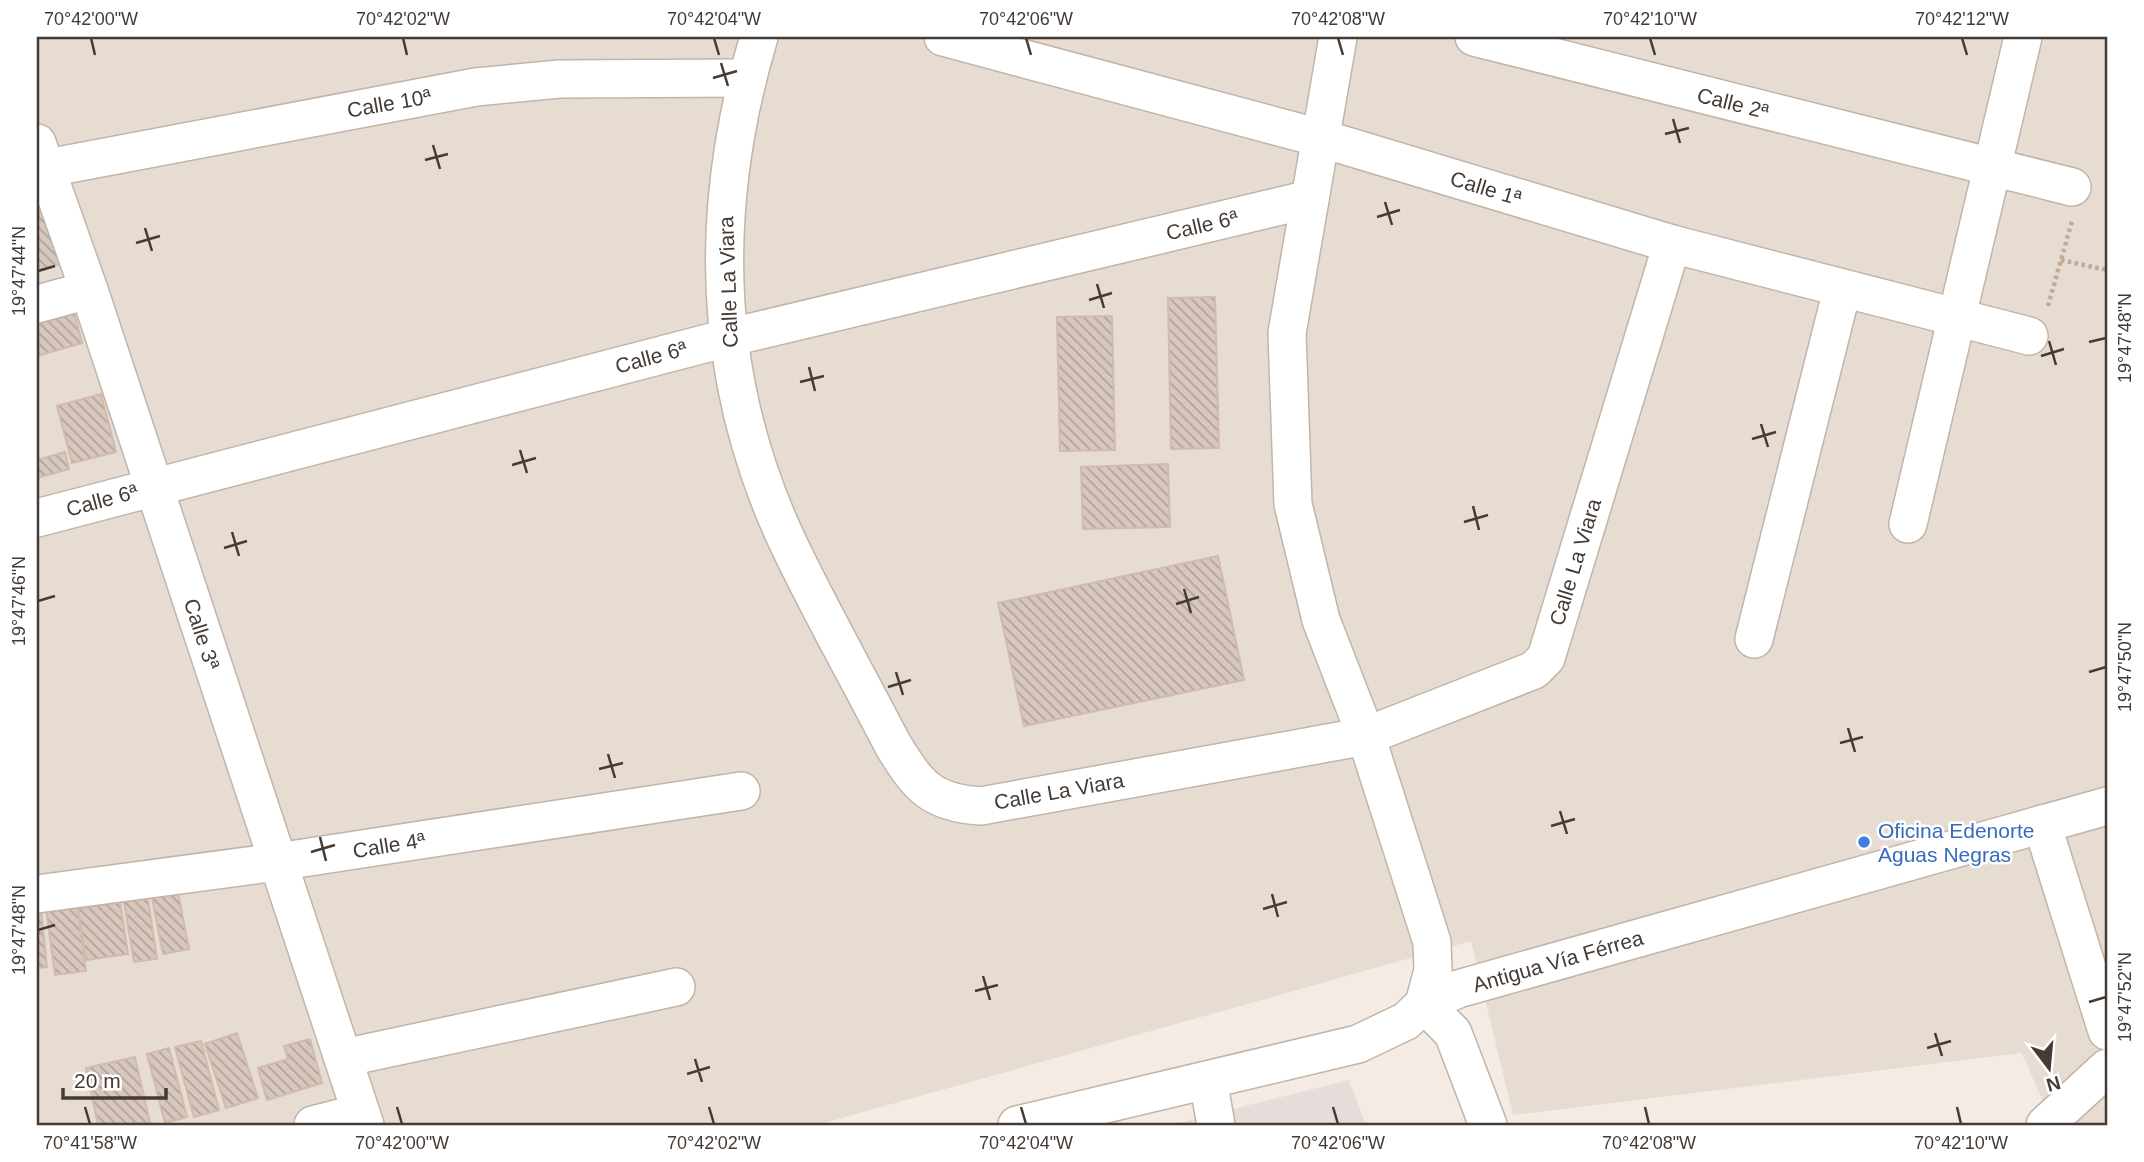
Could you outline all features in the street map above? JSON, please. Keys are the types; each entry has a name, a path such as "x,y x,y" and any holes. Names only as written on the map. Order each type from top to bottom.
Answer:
{"street":[{"name":"Calle La Viara","path":"759,37 747,78 726,188 727,338 748,436 789,546 893,745 910,774 929,794 954,804 981,806 1366,736 1534,670 1546,658 1672,244"},
{"name":"Calle 1ª","path":"943,37 1320,138 1672,244 1956,320 2029,336"},
{"path":"1338,37 1287,333 1293,504 1321,620 1366,736 1432,942 1433,970 1424,1004 1453,1033 1488,1125"},
{"name":"Calle 2ª","path":"1474,37 2072,187"},
{"path":"1908,524 2023,37"},
{"name":"Calle 10ª","path":"40,161 476,87 560,79 747,78"},
{"name":"Calle 3ª","path":"40,161 89,290 363,1119"},
{"name":"Calle 6ª","path":"37,518 727,338 1310,199"},
{"path":"37,304 89,290"},
{"path":"1754,639 1842,290"},
{"name":"Calle 4ª","path":"37,894 277,862 741,791"},
{"name":"Antigua Vía Férrea","path":"1017,1125 1358,1044 1406,1021 1424,1004 1458,989 2107,806"},
{"path":"2042,824 2107,1031"},
{"path":"342,1058 676,987"},
{"path":"2045,1125 2107,1068"},
{"path":"1208,1080 1216,1125"},
{"path":"313,1125 363,1119"}],"path":[{"path":"2029,336 2041,329 2061,260 2077,202 2072,187"},
{"path":"2061,260 2107,270"}],"shaded area":[{"path":"37,37 2107,37 2107,1125 2053,1125 2022,1053 1513,1115 1471,941 817,1125 37,1125"},
{"path":"1349,1080 1366,1125 1170,1125"}],"building":[{"path":"37,187 60,264 37,271"},
{"path":"1215,297 1219,448 1171,449 1168,298"},
{"path":"73,307 82,343 37,356 37,317"},
{"path":"1112,316 1115,450 1060,451 1057,317"},
{"path":"101,394 116,452 72,463 57,406"},
{"path":"65,452 69,469 37,478 37,460"},
{"path":"1168,464 1170,527 1083,529 1081,467"},
{"path":"1218,556 1244,680 1024,726 998,603"},
{"path":"178,893 189,949 163,954 152,898"},
{"path":"148,899 157,959 134,962 124,902"},
{"path":"120,902 128,954 86,960 78,909"},
{"path":"77,905 86,971 55,975 46,909"},
{"path":"37,910 41,910 47,967 37,968"},
{"path":"237,1033 258,1098 226,1108 205,1044"},
{"path":"310,1039 322,1083 267,1100 258,1068 288,1059 284,1046"},
{"path":"201,1041 219,1110 194,1117 175,1047"},
{"path":"169,1048 187,1117 165,1123 147,1054"},
{"path":"135,1057 150,1123 98,1125 86,1068"}],"place":[{"name":"Oficina Edenorte Aguas Negras","path":"1864,842"}]}
